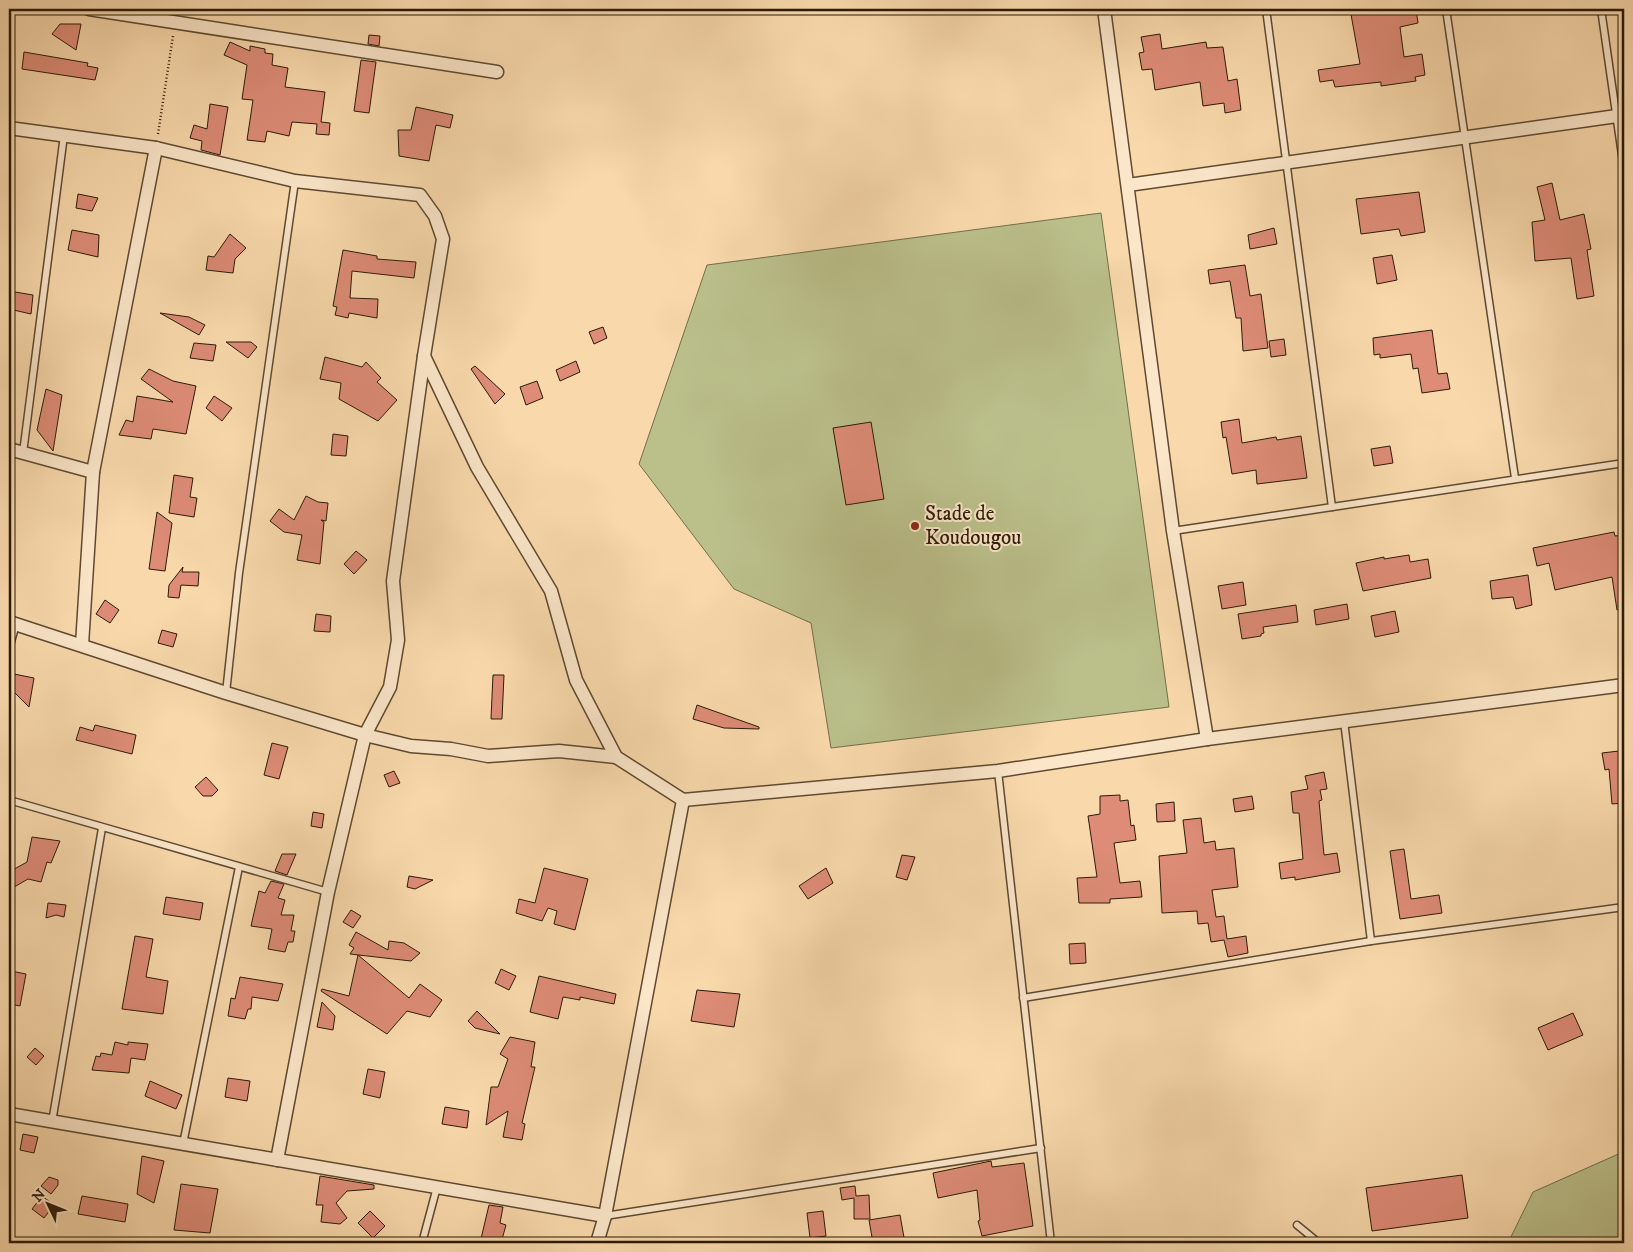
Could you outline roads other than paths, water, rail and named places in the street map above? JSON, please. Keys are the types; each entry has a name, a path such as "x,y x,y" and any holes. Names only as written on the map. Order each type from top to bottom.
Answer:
{"street":[{"path":"89,9 497,72"},
{"path":"1104,9 1173,531 1207,739"},
{"path":"1128,185 1620,115"},
{"path":"9,128 156,148 295,181 420,195 436,216 443,239 424,356 393,581 398,640 390,687 365,735 328,892 277,1160"},
{"path":"82,645 93,472 156,148"},
{"path":"424,356 477,467 551,591 576,680 616,757"},
{"path":"9,449 93,472"},
{"path":"12,623 226,693 365,735 411,746 451,749 488,756 559,751 616,757 683,800 998,771 1207,739 1624,685"},
{"path":"597,1243 605,1216 683,800"},
{"path":"9,1114 605,1216"}],"lane":[{"path":"1266,9 1332,507"},
{"path":"1446,9 1515,478"},
{"path":"1601,9 1620,115 1624,168"},
{"path":"23,453 64,135"},
{"path":"226,693 239,573 295,181"},
{"path":"1173,531 1624,463"},
{"path":"9,649 12,623"},
{"path":"1344,721 1371,941"},
{"path":"998,771 1051,1243"},
{"path":"9,800 328,892"},
{"path":"52,1122 102,828"},
{"path":"182,1144 239,867"},
{"path":"1023,998 1371,941 1624,907"},
{"path":"605,1216 1041,1148"},
{"path":"422,1243 437,1187"},
{"path":"1298,1225 1319,1243"}],"place":[{"name":"Stade de Koudougou","path":"915,526"}]}
